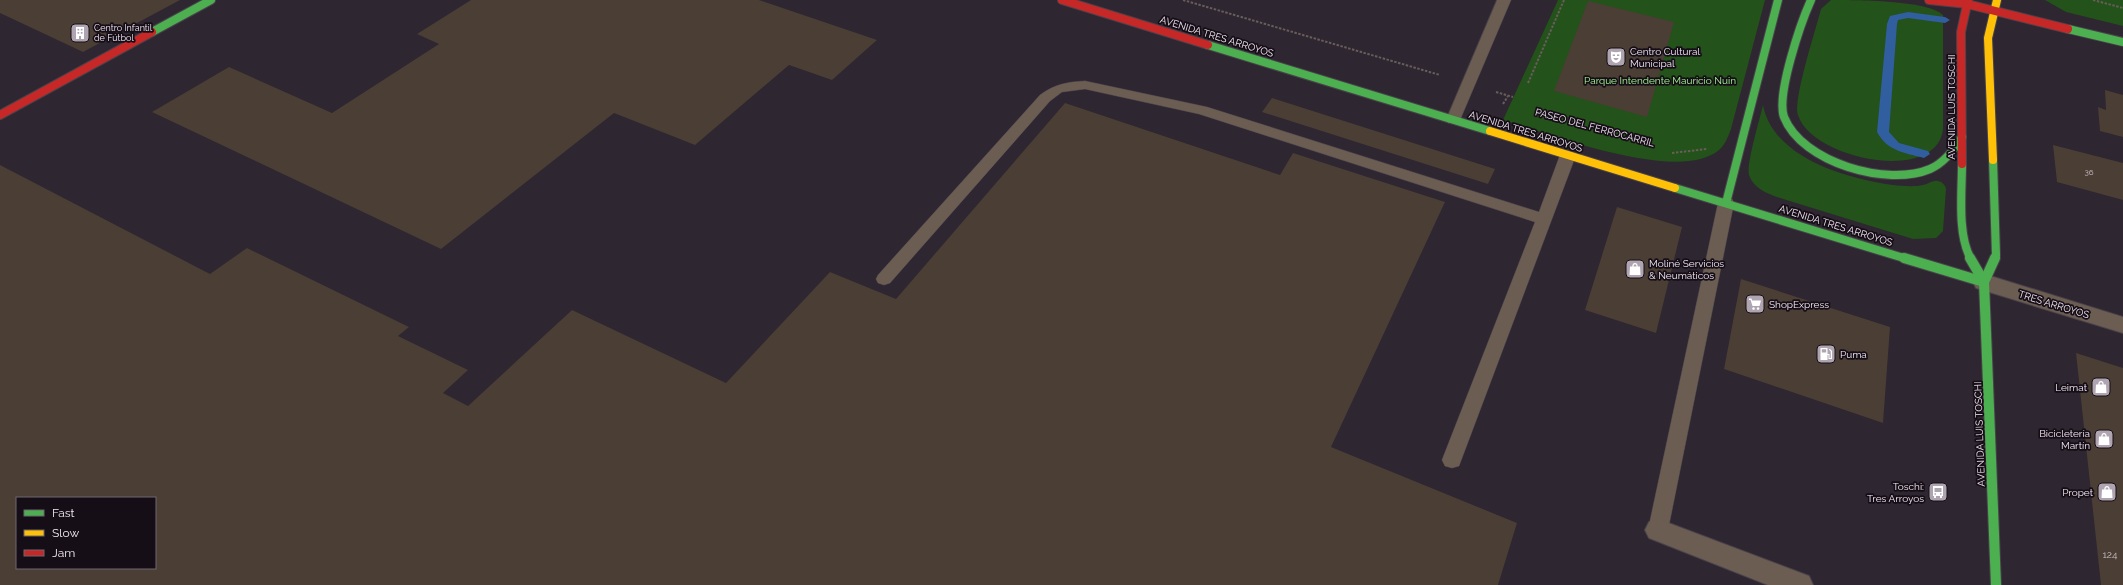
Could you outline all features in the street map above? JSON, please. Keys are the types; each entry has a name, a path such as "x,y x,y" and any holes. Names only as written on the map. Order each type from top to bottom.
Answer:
{"main road":[{"path":"0,115 211,0"},
{"name":"AVENIDA TRES ARROYOS","path":"1062,0 1984,282"},
{"path":"1726,203 1778,0"},
{"path":"1811,0 1804,12 1782,108 1786,124 1802,142 1814,151 1842,165 1876,174 1901,176 1922,173 1942,163 1948,158 1962,137"},
{"path":"1929,0 1967,2"},
{"path":"1957,0 1993,11 2123,42"},
{"name":"AVENIDA LUIS TOSCHI","path":"1996,585 1984,282 1996,255 1997,240 1988,38 1993,11 1997,0"},
{"name":"AVENIDA LUIS TOSCHI","path":"1967,2 1961,32 1963,237 1967,252 1984,282"}],"street":[{"name":"TRES ARROYOS","path":"1984,282 2123,325"},
{"path":"1658,530 1799,585"}],"lane":[{"path":"1453,120 1504,0"},
{"path":"884,279 1045,98 1057,89 1075,85 1096,87 1202,110 1544,219"},
{"path":"1452,460 1568,155"},
{"path":"1658,530 1726,203"}],"path":[{"path":"1183,0 1514,97"},
{"path":"1528,83 1564,0"},
{"path":"2093,0 2123,8"},
{"path":"1500,109 1508,96"},
{"path":"1668,153 1710,149"}],"green space":[{"name":"Parque Intendente Mauricio Nuin","path":"1558,0 1765,0 1731,129 1721,148 1700,159 1675,162 1645,159 1581,145 1503,120"},
{"path":"1831,0 1890,2 1923,6 1935,10 1943,15 1943,129 1936,146 1920,157 1898,161 1873,160 1848,154 1825,144 1808,131 1798,115 1797,107 1799,94 1810,47 1821,9"},
{"path":"2045,0 2123,0 2123,26 2066,12"},
{"path":"1763,105 1770,123 1781,139 1796,152 1814,163 1855,177 1893,185 1916,186 1940,181 1946,189 1943,231 1936,238 1913,239 1771,195 1757,187 1751,180 1749,170 1751,152"}],"building":[{"name":"Centro Infantil de Fútbol","path":"0,0 180,0 83,52 0,13"},
{"path":"471,0 759,0 877,40 832,80 789,65 695,145 614,113 441,249 152,112 229,67 332,113 439,44 417,34"},
{"name":"Centro Cultural Municipal","path":"1588,1 1674,22 1647,117 1554,91"},
{"path":"2105,90 2123,95 2123,137 2100,131 2098,107 2106,110"},
{"path":"1272,98 1495,169 1488,184 1262,112"},
{"path":"1065,103 1280,175 1293,153 1445,202 1331,447 1517,523 1498,585 0,585 0,165 210,274 247,248 409,327 398,336 468,370 443,393 468,406 572,310 726,383 830,272 896,299"},
{"path":"2053,145 2123,163 2123,200 2057,182"},
{"name":"Moliné Servicios & Neumáticos","path":"1617,207 1682,227 1656,333 1585,310"},
{"path":"1741,279 1890,327 1883,423 1724,369"},
{"path":"2076,353 2123,368 2123,585 2101,585"}],"waterway":[{"path":"1924,154 1900,148 1890,142 1883,132 1892,24 1894,18 1908,15 1945,20"}],"traffic: fast":[{"path":"152,32 211,0"},
{"path":"1726,203 1778,0"},
{"path":"1811,0 1796,40 1784,94 1784,117 1793,133 1808,146 1827,158 1848,167 1870,173 1892,176 1913,174 1930,169 1945,159 1962,137"},
{"path":"2068,29 2123,42"},
{"path":"1208,45 1490,131"},
{"path":"1993,160 1996,255 1984,282 1996,585"},
{"path":"1962,164 1963,230 1967,252 1984,282"},
{"path":"1675,188 1984,282"}],"traffic: slow":[{"path":"1993,160 1988,38 1997,0"},
{"path":"1490,131 1675,188"}],"traffic: jam":[{"path":"1062,0 1208,45"},
{"path":"1929,0 1967,4 2068,29"},
{"path":"1962,164 1961,32 1968,0"},
{"path":"0,115 152,32"}],"place":[{"name":"Centro Infantil de Fútbol","path":"80,33"},
{"name":"Centro Cultural Municipal","path":"1616,57"},
{"name":"Moliné Servicios & Neumáticos","path":"1635,269"},
{"name":"ShopExpress","path":"1755,304"},
{"name":"Puma","path":"1826,354"},
{"name":"Leimat","path":"2101,387"},
{"name":"Bicicletería Martín","path":"2104,439"},
{"name":"Toschi: Tres Arroyos","path":"1938,492"},
{"name":"Propet","path":"2107,492"}]}
